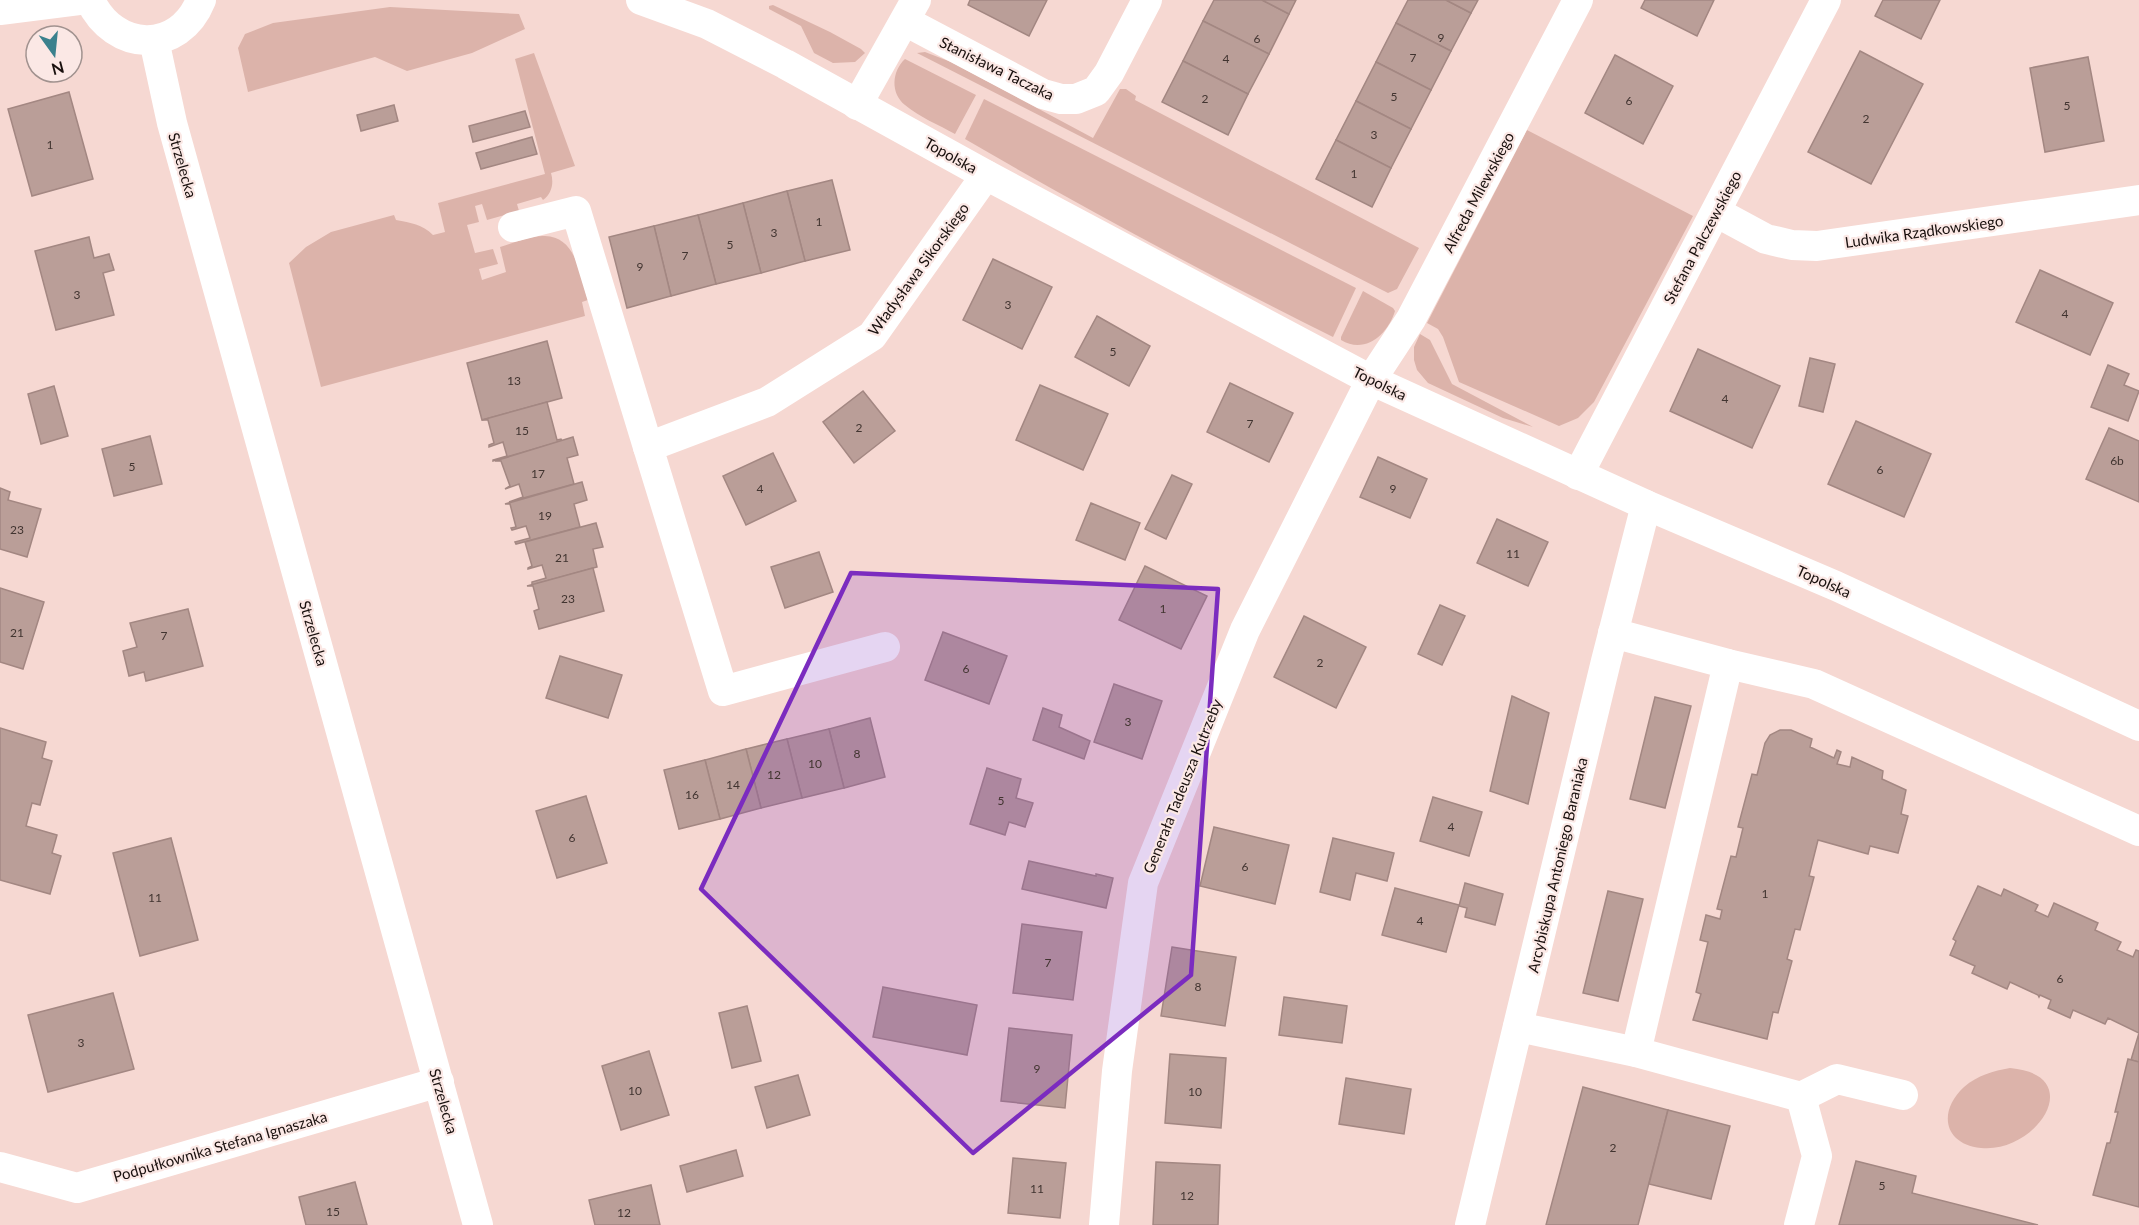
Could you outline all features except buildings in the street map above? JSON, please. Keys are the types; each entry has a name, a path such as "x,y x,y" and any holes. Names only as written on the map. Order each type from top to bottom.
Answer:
{"street":[{"path":"0,10 79,0"},
{"path":"90,0 96,14 107,26 121,35 137,40 154,40 170,35 185,26 196,13 201,0"},
{"name":"Topolska","path":"641,0 707,24 1371,380 1578,475 1836,586 2139,726"},
{"name":"Stanisława Taczaka","path":"911,11 1043,94 1061,99 1076,99 1096,91 1109,73 1147,0"},
{"name":"Alfreda Milewskiego","path":"1371,380 1411,319 1578,0"},
{"name":"Stefana Palczewskiego","path":"1578,475 1826,0"},
{"path":"857,105 911,11"},
{"name":"Strzelecka","path":"154,40 172,123 478,1225"},
{"name":"Władysława Sikorskiego","path":"648,447 767,402 872,336 986,175"},
{"name":"Ludwika Rządkowskiego","path":"1716,212 1766,239 1792,245 1817,246 2139,200"},
{"path":"513,227 576,211 723,691 885,647"},
{"name":"Generała Tadeusza Kutrzeby","path":"1104,1225 1117,1071 1143,884 1245,630 1371,380"},
{"name":"Arcybiskupa Antoniego Baraniaka","path":"1470,1225 1646,505"},
{"path":"1613,633 1814,684 2139,831"},
{"path":"1636,1052 1728,664"},
{"path":"1518,1027 1636,1052 1801,1097 1837,1079 1903,1095"},
{"name":"Podpułkownika Stefana Ignaszaka","path":"0,1167 77,1188 439,1082"},
{"path":"1799,1225 1817,1156 1801,1097"}],"highlighted area":[{"path":"851,573 1218,589 1191,975 973,1153 701,889"}],"shaded area":[{"path":"773,5 830,32 865,53 855,62 833,63 814,53 801,26 769,9 769,6"},
{"path":"390,7 519,14 525,29 472,53 407,71 375,57 248,92 238,48 245,34 273,23"},
{"path":"925,52 951,62 1093,138 1120,89 1126,89 1136,96 1135,100 1419,248 1397,289 1388,293 917,53"},
{"path":"534,53 575,166 551,173 552,188 543,200 541,197 517,204 519,211 487,220 482,204 475,206 479,222 467,225 475,253 493,249 498,264 479,269 482,280 506,272 500,247 540,236 556,238 564,243 576,259 588,300 582,302 585,316 321,387 289,263 306,247 331,232 394,215 396,220 420,226 433,235 445,232 438,203 545,174 515,59"},
{"path":"905,59 976,95 955,134 916,113 900,100 894,82 897,70"},
{"path":"984,99 1356,288 1333,337 1147,241 965,139"},
{"path":"1527,130 1693,216 1594,402 1578,418 1559,426 1459,382 1443,337 1438,329 1427,323"},
{"path":"1363,291 1395,311 1387,327 1374,340 1359,345 1350,344 1341,340 1341,337"},
{"path":"1420,334 1430,340 1452,384 1533,427 1503,418 1428,383 1417,370 1414,360 1414,347"},
{"path":"2010,1068 2034,1074 2047,1084 2050,1098 2046,1113 2035,1127 2020,1139 2001,1147 1981,1148 1959,1140 1952,1133 1948,1116 1950,1106 1956,1096 1969,1083 1980,1077"}]}
